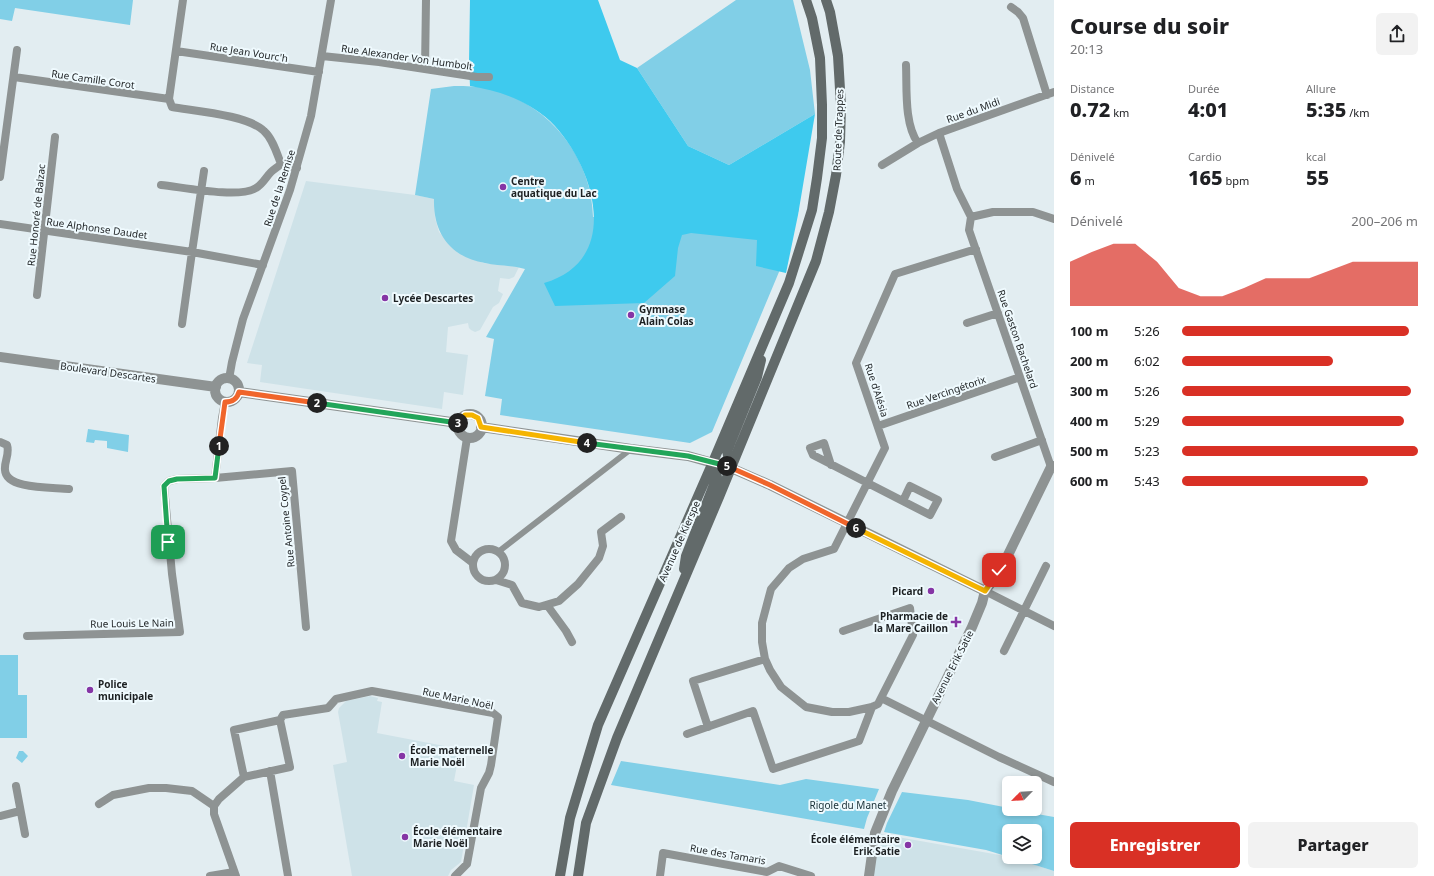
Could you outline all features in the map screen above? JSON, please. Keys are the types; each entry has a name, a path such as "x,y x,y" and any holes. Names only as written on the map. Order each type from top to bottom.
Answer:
{"main road":[{"name":"Route de Trappes","path":"806,0 812,18 820,58 822,105 822,138 812,210"},
{"name":"Route de Trappes","path":"826,0 830,12 838,56 841,106 840,142 829,212"},
{"name":"Avenue de Kierspe","path":"560,876 570,818 598,725 713,462 789,283 812,210"},
{"name":"Avenue de Kierspe","path":"578,876 586,823 617,738 731,468 816,261 829,212"},
{"path":"731,468 727,451 758,377 765,340"},
{"path":"680,589 686,556 717,477 713,462"}],"street":[{"path":"184,0 169,99 172,107 224,116 255,124 265,131 272,141 281,164"},
{"name":"Rue de la Remise","path":"229,379 243,319 290,190 312,116 331,0"},
{"path":"425,69 426,0"},
{"path":"1011,7 1023,18 1051,94"},
{"path":"0,177 3,126 14,77 18,50"},
{"name":"Rue Jean Vourc'h","path":"176,51 319,72"},
{"name":"Rue Alexander Von Humbolt","path":"322,56 379,62 477,77 489,77"},
{"path":"906,65 907,113 915,139 918,143"},
{"name":"Rue Camille Corot","path":"14,77 169,99"},
{"name":"Rue du Midi","path":"971,217 957,189 938,133 1051,94"},
{"path":"882,165 918,143 938,133"},
{"name":"Rue Honoré de Balzac","path":"37,296 55,137"},
{"path":"281,164 296,168"},
{"path":"161,185 231,192 250,191 257,188 271,172 281,164"},
{"path":"182,324 204,171"},
{"path":"971,217 993,212 1033,212 1054,219"},
{"name":"Rue Gaston Bachelard","path":"971,217 969,230 1052,466"},
{"name":"Rue Alphonse Daudet","path":"0,224 192,252 263,265"},
{"name":"Rue d'Alésia","path":"872,707 849,712 832,712 806,706 781,687 765,659 762,642 762,623 771,589 789,568 803,559 834,549 885,448 856,363 895,274 976,249"},
{"path":"967,324 998,313"},
{"name":"Boulevard Descartes","path":"0,357 216,388"},
{"name":"Rue Vercingétorix","path":"878,426 1020,377"},
{"path":"229,379 236,382 239,392 236,399 225,402 218,398 215,391 219,382 229,379"},
{"path":"239,392 458,424"},
{"path":"215,478 225,402"},
{"path":"465,415 472,415 478,418 481,427 479,434 467,438 461,434 458,424 465,415"},
{"path":"481,427 688,456 731,468 775,487 1054,626"},
{"path":"467,438 451,541 456,550 473,563"},
{"path":"995,457 1042,440"},
{"path":"0,442 7,445 9,451 5,470 7,477 12,481 21,485 69,489"},
{"path":"498,552 631,449"},
{"path":"831,465 903,501"},
{"name":"Avenue Erik Satie","path":"869,876 875,833 892,791 972,627 982,603 985,591 995,578 1007,557 1052,466"},
{"name":"Rue Antoine Coypel","path":"215,478 292,471 306,627"},
{"name":"Rue Louis Le Nain","path":"27,636 180,632 172,574 164,486 169,481 177,479 215,478"},
{"path":"496,580 505,567 502,557 498,552 493,550 482,551 478,554 473,563 475,573 479,578 512,584 522,603 539,607 559,601 578,584 599,558 603,546 601,532 621,517"},
{"path":"1004,651 1046,566"},
{"path":"547,605 572,642"},
{"path":"687,734 753,711 773,769 859,741 872,707 878,704 882,698 913,635 910,608 843,631"},
{"path":"708,727 693,681 765,659"},
{"name":"Rue Marie Noël","path":"280,720 283,715 328,708 336,698 372,691 493,713 498,717 491,765 489,773 480,788 466,864 455,876"},
{"path":"882,698 999,757 1054,782"},
{"path":"210,876 235,874 214,814 214,806 219,799 244,777 290,767 280,720 234,730 244,777"},
{"path":"270,772 288,876"},
{"path":"16,786 25,834"},
{"path":"99,804 113,796 149,788 166,788 192,792 214,806"},
{"path":"0,816 20,811"},
{"name":"Rue des Tamaris","path":"660,876 663,853 768,872 779,866 810,876"}],"shaded area":[{"path":"470,0 598,0 620,60 637,68 688,146 729,165 815,114 798,215 786,273 756,266 757,240 691,233 682,235 678,248 675,276 644,303 555,306 544,283 569,271 585,254 593,233 594,210 589,185 579,161 566,139 550,121 532,107 513,98 470,86"},
{"name":"Lycée Descartes","path":"306,181 415,195 434,199 435,218 439,232 458,253 483,263 519,267 514,277 509,279 500,278 498,291 503,294 499,303 493,307 480,330 475,332 471,330 468,323 448,327 446,352 468,355 463,395 444,392 442,409 260,382 262,365 247,363"},
{"path":"370,696 378,698 377,701 382,702 377,733 460,749 454,781 474,785 461,862 451,870 448,876 352,876 333,765 347,762 338,712 339,708 346,701"},
{"name":"École élémentaire Erik Satie","path":"875,833 1002,855 1002,864 1032,864 1054,871 1054,876 869,876"}],"green space":[{"path":"0,0 133,0 130,25 15,8 12,21 0,19"},
{"path":"736,0 793,0 810,70 815,114 729,165 688,146 637,68"},
{"name":"Gymnase Alain Colas","path":"454,86 486,88 511,96 531,107 548,120 563,136 576,154 585,174 591,195 593,217 799,209 784,260 712,432 690,443 500,415 502,399 485,396 494,339 486,337 525,269 473,260 453,249 440,233 434,211 434,199 415,195 431,89"},
{"path":"88,429 129,435 128,452 107,448 107,441 95,440 94,443 86,442"},
{"path":"0,655 18,655 18,695 27,695 27,738 0,738"},
{"path":"19,751 23,751 28,756 22,763 16,758"},
{"name":"Rigole du Manet","path":"621,761 780,785 806,779 879,789 864,829 611,785"},
{"name":"Rigole du Manet","path":"902,792 968,800 1002,807 1002,816 1042,815 1054,817 1054,871 1032,864 1042,864 1042,824 1002,824 1002,855 986,850 884,832"}],"place":[{"name":"Centre aquatique du Lac","path":"503,187"},
{"name":"Lycée Descartes","path":"385,298"},
{"name":"Gymnase Alain Colas","path":"631,315"},
{"name":"Picard","path":"931,591"},
{"name":"Pharmacie de la Mare Caillon","path":"956,622"},
{"name":"Police municipale","path":"90,690"},
{"name":"École maternelle Marie Noël","path":"402,756"},
{"name":"École élémentaire Marie Noël","path":"405,837"},
{"name":"École élémentaire Erik Satie","path":"908,845"}],"route":[{"path":"168,542 164,486 169,481 177,479 215,478 225,402 236,399 239,392 458,424 462,417 469,414 478,418 481,427 688,456 713,462 752,476 985,591 999,570"}]}
